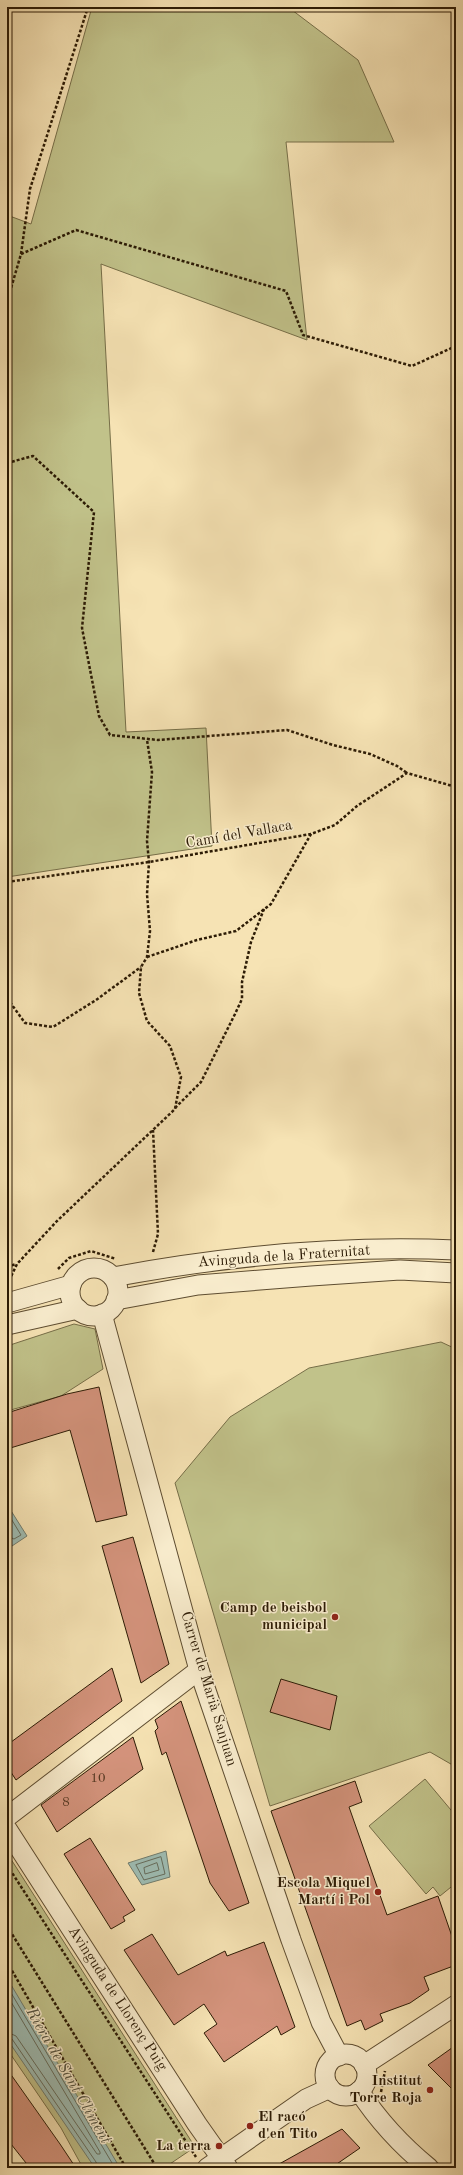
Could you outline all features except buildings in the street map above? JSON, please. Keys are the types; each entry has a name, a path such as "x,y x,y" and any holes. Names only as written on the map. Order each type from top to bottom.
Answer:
{"street":[{"name":"Avinguda de la Fraternitat","path":"117,1270 250,1257 403,1249 456,1250"},
{"path":"90,1268 117,1270 118,1288 116,1300 112,1307 102,1314 89,1315 78,1309 71,1298 71,1285 76,1275 90,1268"},
{"name":"Avinguda de la Fraternitat","path":"116,1300 198,1285 311,1276 400,1270 456,1273"},
{"path":"7,1303 71,1285"},
{"path":"7,1325 78,1309"},
{"name":"Carrer de Marià Sanjuan","path":"102,1314 199,1670 291,1940 321,2022 339,2056"},
{"path":"7,1817 199,1670"},
{"name":"Avinguda de Llorenç Puig","path":"7,1829 214,2164"},
{"path":"364,2065 456,2005"},
{"path":"351,2055 356,2057 364,2065 367,2076 359,2091 347,2096 341,2095 330,2088 325,2076 326,2070 333,2059 339,2056 351,2055"},
{"path":"214,2164 306,2099 330,2088"},
{"path":"359,2091 373,2113 405,2148 429,2168"}],"path":[{"path":"7,302 21,254 30,189 88,7"},
{"path":"21,254 76,230 286,291 303,335 412,366 456,346"},
{"path":"7,463 34,456 94,512 82,628 99,716 110,735 148,740 288,730 333,745 370,754 397,766 407,773 456,786"},
{"path":"7,998 25,1023 53,1027 96,1000 141,967 147,957 150,931 147,894 149,862 147,841 152,772 148,740"},
{"name":"Camí del Vallaca","path":"7,882 149,862 311,834 335,825 357,806 407,773"},
{"path":"147,957 197,940 236,931 271,904 311,834"},
{"path":"7,1285 16,1264 57,1221 175,1109 201,1082 242,999 242,982 251,942 264,909"},
{"path":"141,967 139,993 147,1021 170,1046 181,1077 175,1109"},
{"path":"150,1256 154,1252 158,1234 153,1130"},
{"path":"56,1271 69,1258 91,1251 109,1255 117,1270"},
{"path":"7,1267 16,1264"},
{"path":"7,1864 214,2164"},
{"path":"7,1926 157,2168"},
{"path":"7,1962 126,2168"},
{"path":"382,2098 381,2092 386,2066"}],"green space":[{"path":"92,7 288,7 358,60 394,142 286,142 307,340 101,264 126,732 206,728 212,846 7,877 7,215 31,224"},
{"path":"74,1324 95,1329 103,1369 61,1396 7,1411 7,1346"},
{"name":"Camp de beisbol municipal","path":"441,1342 456,1349 456,1767 430,1752 270,1806 175,1483 230,1417 309,1368"},
{"path":"425,1779 456,1816 456,1883 440,1896 433,1887 426,1894 369,1826"},
{"path":"7,1853 195,2147 164,2168 83,2168 61,2128 7,2049"}],"water":[{"path":"8,1506 27,1536 12,1546 7,1537"},
{"path":"166,1851 170,1877 142,1885 128,1863"},
{"path":"7,1978 120,2168 95,2168 7,2039"}],"place":[{"name":"Camp de beisbol municipal","path":"335,1617"},
{"name":"Escola Miquel Martí i Pol","path":"378,1892"},
{"name":"Institut Torre Roja","path":"430,2090"},
{"name":"El racó d'en Tito","path":"250,2126"},
{"name":"La terra","path":"219,2146"}],"water label":[{"name":"Riera de Sant Climent","path":"68,2076"}]}
